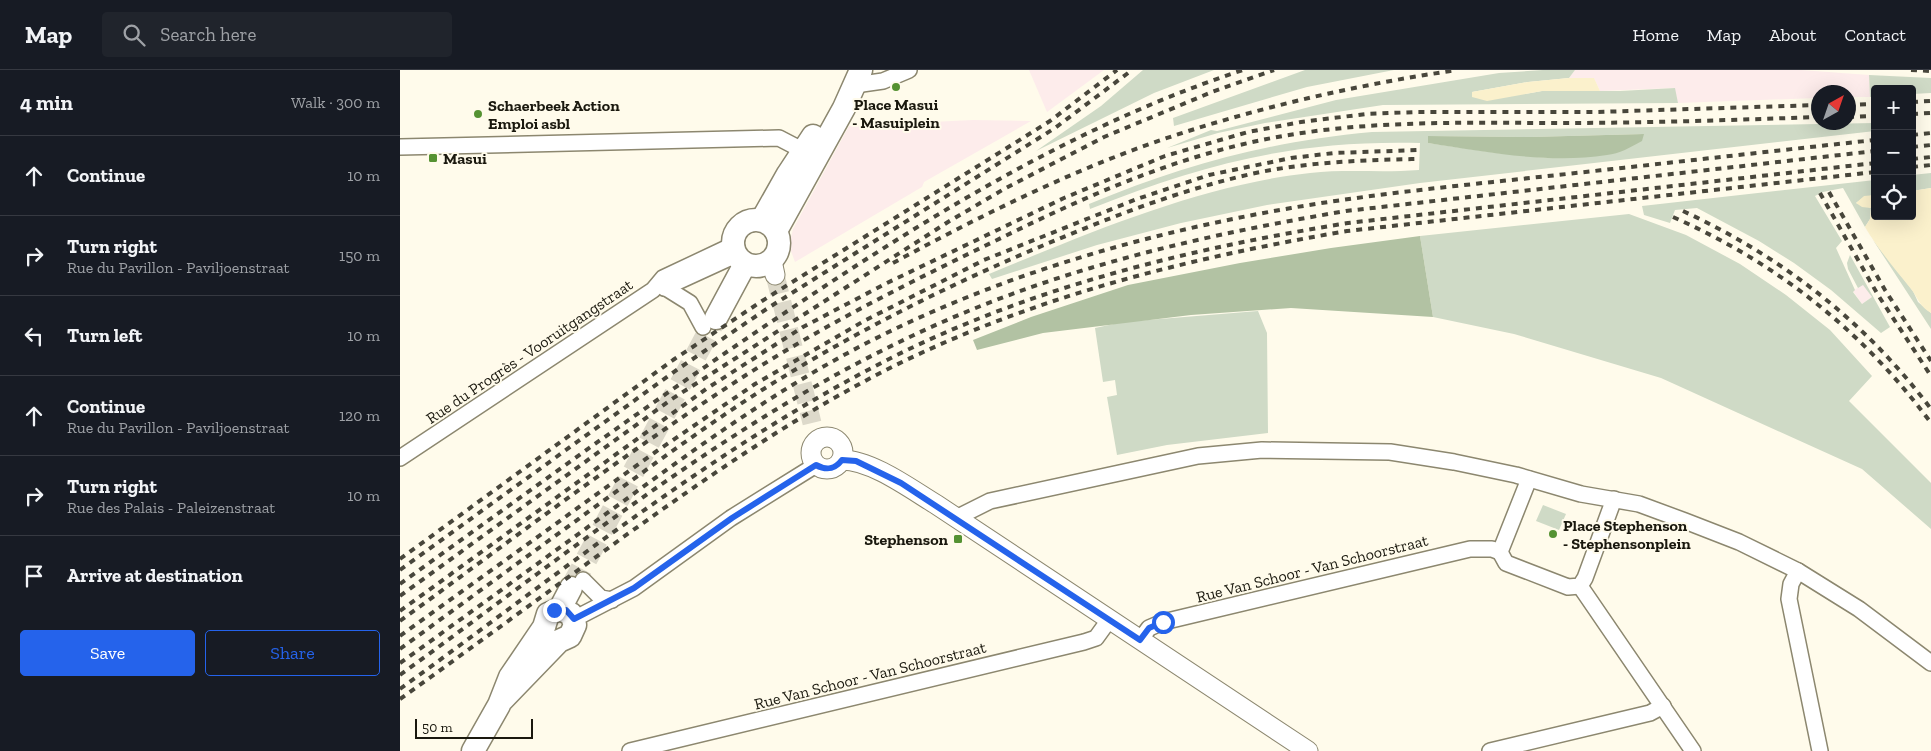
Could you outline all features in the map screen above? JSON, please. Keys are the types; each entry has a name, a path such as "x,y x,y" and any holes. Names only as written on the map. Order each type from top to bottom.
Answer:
{"main road":[{"path":"769,225 788,174 856,75"},
{"path":"769,225 808,173 856,75"},
{"path":"804,151 809,160 808,173"},
{"path":"754,220 769,225 780,241 774,268 754,267 738,255 733,237 741,225 754,220"},
{"path":"710,323 738,255"},
{"path":"473,751 502,700 551,634 570,636 575,625 567,614 577,584"}],"street":[{"path":"856,75 883,81 910,70"},
{"path":"400,147 779,138 804,151"},
{"name":"Rue du Progrès - Vooruitgangstraat","path":"400,458 660,289 663,278 738,255"},
{"path":"660,289 690,303 710,323"},
{"path":"817,431 839,442 844,453 842,460 838,466 831,469 816,465 811,453 817,431"},
{"path":"956,518 990,501 1198,456 1262,450 1390,452 1454,462 1529,479 1580,494 1639,504 1739,542 1798,571 1859,609 1931,663"},
{"path":"842,460 856,461 901,483 1308,751"},
{"path":"567,614 612,600 634,588 732,518 816,465"},
{"path":"1529,479 1500,552 1506,563 1568,588 1580,586 1585,578 1614,499"},
{"name":"Rue Van Schoor - Van Schoorstraat","path":"1140,640 1149,628 1182,618 1470,549 1492,549 1500,552"},
{"path":"1798,571 1792,584 1789,600 1820,751"},
{"path":"577,584 601,598 612,600"},
{"path":"1580,586 1693,751"},
{"name":"Rue Van Schoor - Van Schoorstraat","path":"630,751 1084,642 1096,638 1109,620"},
{"path":"1490,751 1650,713 1663,706"}],"shaded area":[{"path":"1029,70 1104,70 1047,112"},
{"path":"1575,70 1801,70 1869,75 1870,97 1856,97 1856,85 1811,85 1811,98 1678,103 1674,88 1600,91 1594,78 1569,78"},
{"path":"973,120 1031,121 924,182 922,187 795,262 789,246 793,229 849,126"},
{"path":"1863,284 1872,297 1862,304 1853,291"}],"green space":[{"path":"1143,70 1214,70 1154,93 1036,151 1101,106"},
{"path":"1305,70 1394,70 1307,87 1174,126 1173,118"},
{"path":"1575,70 1569,78 1528,82 1472,92 1525,94 1542,91 1620,91 1675,88 1678,103 1383,105 1265,123 1218,133 1167,148 1211,130 1217,131 1336,100 1499,73"},
{"path":"1869,75 1931,78 1931,93 1916,94 1916,85 1871,85 1870,97"},
{"path":"1856,123 1871,123 1871,131 1420,183 1267,205 1181,223 1097,245 992,279 989,274 1146,212 1229,188 1310,173 1419,170 1420,143 1375,143 1291,150 1212,167 1090,209 1089,204 1193,166 1262,149 1334,136 1372,132 1811,124 1811,130 1856,130","holes":["1644,134 1548,158 1428,143 1429,136 1530,137"]},
{"path":"1644,134 1642,141 1620,152 1562,158 1517,156 1428,143 1428,136 1530,137"},
{"path":"1931,173 1931,188 1916,190 1916,175"},
{"path":"1871,180 1871,196 1864,197 1856,203 1871,208 1870,219 1865,227 1843,188 1823,192 1815,196 1842,241 1836,248 1855,290 1853,292 1862,304 1872,297 1863,285 1858,288 1848,269 1847,263 1850,255 1890,327 1881,333 1831,290 1794,263 1759,241 1697,208 1675,210 1670,223 1644,215 1642,206"},
{"path":"1629,214 1686,235 1740,264 1786,295 1830,330 1872,376 1849,401 1931,483 1931,529 1862,469 1661,378 1514,334 1433,317 1420,236"},
{"path":"1420,236 1433,317 1291,308 1191,315 1043,333 977,350 973,340 1031,317 1128,285 1240,263"},
{"path":"1873,240 1913,291 1918,302 1931,313 1931,329"},
{"path":"1258,311 1267,333 1268,433 1167,445 1117,455 1107,397 1117,395 1115,380 1103,382 1095,328 1123,322"},
{"path":"1543,505 1566,514 1559,530 1536,521"}],"sand":[{"path":"1569,78 1594,78 1600,91 1542,91 1487,101 1472,97 1472,92 1528,82"},
{"path":"1931,188 1931,313 1922,305 1865,227 1870,219 1871,208 1871,220 1916,220 1916,190"},
{"path":"1871,195 1871,208 1862,207 1856,203 1864,196"}],"tunnel":[{"path":"775,275 812,423"},
{"path":"571,588 716,318"}],"railway":[{"path":"400,559 673,360 762,301 1050,121 1117,70"},
{"path":"400,570 678,369 768,308 1055,128 1132,70"},
{"path":"400,584 688,378 840,276 950,207 1006,175 1122,117 1182,92 1243,70"},
{"path":"400,596 672,399 948,222 1004,189 1104,137 1212,92 1274,70"},
{"path":"893,263 962,227 1067,177 1176,135 1245,114 1315,96 1457,70"},
{"path":"1911,70 1931,71"},
{"path":"1916,102 1931,101"},
{"path":"1856,105 1871,104"},
{"path":"400,611 706,389 803,327 887,283 1064,198 1165,156 1248,132 1301,122 1366,114 1416,112 1597,112 1811,105"},
{"path":"1916,114 1931,113"},
{"path":"1856,117 1871,116"},
{"path":"400,621 656,436 774,358 900,288 1032,223 1103,191 1175,164 1213,152 1289,135 1357,127 1425,123 1561,123 1811,117"},
{"path":"1916,135 1931,133"},
{"path":"400,663 678,461 796,383 857,348 908,323 1014,279 1123,245 1179,231 1291,208 1415,191 1871,140"},
{"path":"1916,147 1931,145"},
{"path":"400,636 654,453 755,384 864,321 984,260 1137,199 1209,175 1291,158 1334,153 1418,150"},
{"path":"400,675 650,493 713,449 779,408 845,370 914,335 1018,292 1072,274 1180,244 1346,211 1871,151"},
{"path":"1916,159 1931,157"},
{"path":"400,649 666,455 743,403 830,349 935,294 1095,224 1172,196 1224,180 1313,164 1418,159"},
{"path":"400,689 637,516 758,434 821,396 885,361 940,335 996,312 1111,274 1229,245 1288,233 1348,223 1871,163"},
{"path":"1916,167 1931,165"},
{"path":"400,699 655,515 786,427 890,368 1000,320 1056,300 1171,267 1347,231 1871,172"},
{"path":"1829,192 1885,290 1931,361"},
{"path":"1820,193 1878,295 1931,376"},
{"path":"1683,211 1754,249 1819,294 1878,347 1931,409"},
{"path":"1673,217 1711,235 1748,256 1782,278 1815,303 1877,358 1931,423"}],"place":[{"name":"Place Masui - Masuiplein","path":"896,87"},
{"name":"Schaerbeek Action Emploi asbl","path":"478,114"},
{"name":"Masui","path":"433,158"},
{"name":"Place Stephenson - Stephensonplein","path":"1553,534"},
{"name":"Stephenson","path":"958,539"}],"route":[{"path":"554,610 566,610 574,619 590,612 634,588 732,518 816,465 831,469 838,466 842,460 852,460 901,483 937,505 1140,640 1149,628 1163,622"}]}
